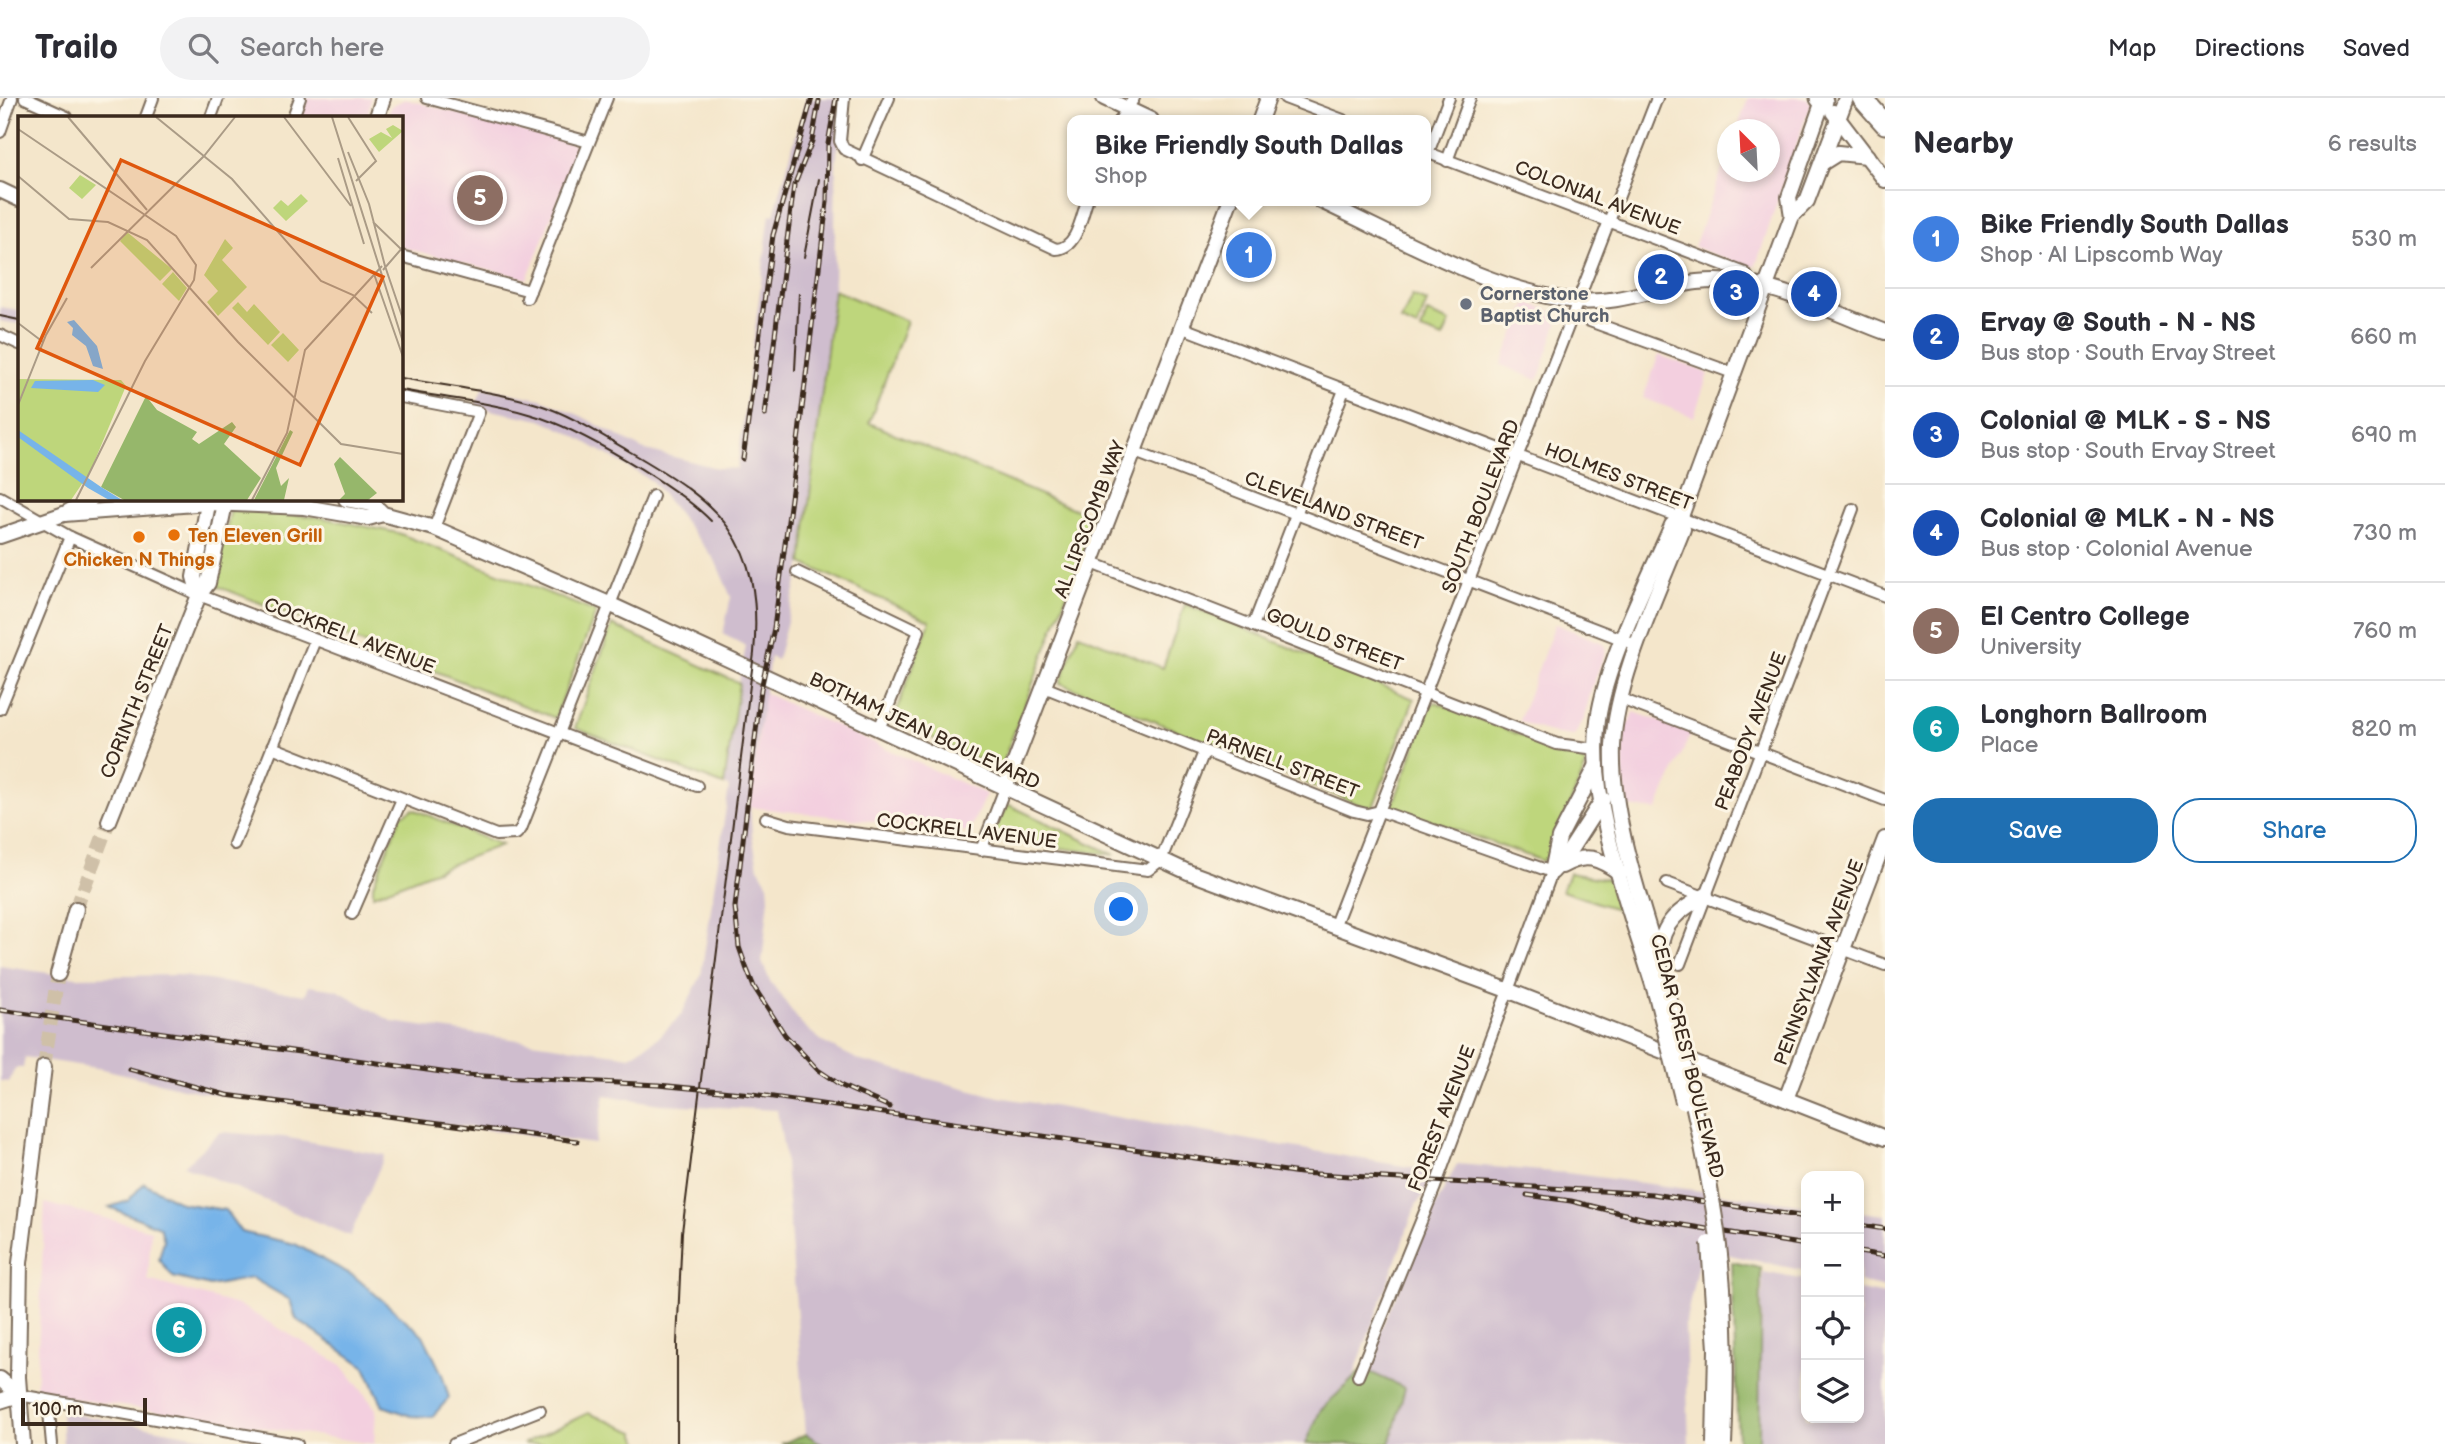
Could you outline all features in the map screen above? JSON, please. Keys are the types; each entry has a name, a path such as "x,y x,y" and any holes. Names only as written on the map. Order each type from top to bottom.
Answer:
{"highway":[{"path":"1863,98 1885,124"}],"main road":[{"path":"377,116 383,98"},
{"path":"1104,98 1128,109"},
{"path":"1262,115 1268,98"},
{"path":"1680,519 1733,373 1758,284 1792,216 1807,201 1846,98"},
{"path":"1822,99 1885,180"},
{"path":"1792,216 1789,197 1822,99"},
{"path":"1822,163 1838,153 1867,156"},
{"path":"0,190 18,199"},
{"name":"AL LIPSCOMB WAY","path":"1005,788 1228,206"},
{"path":"1332,206 1429,252 1522,290 1575,308 1697,282 1758,284"},
{"name":"COLONIAL AVENUE","path":"1758,284 1885,332"},
{"name":"BOTHAM JEAN BOULEVARD","path":"0,536 64,513 89,500"},
{"name":"BOTHAM JEAN BOULEVARD","path":"351,500 373,504 383,514"},
{"name":"CORINTH STREET","path":"199,595 194,577 208,501"},
{"name":"BOTHAM JEAN BOULEVARD","path":"64,513 225,501 304,508 368,518 383,514 434,527 609,604 1161,860 1507,990"},
{"name":"CORINTH STREET","path":"109,821 199,595 208,583 225,501"},
{"name":"CEDAR CREST BOULEVARD","path":"1714,1444 1716,1349 1705,1213 1662,995 1660,965 1620,818 1613,745 1621,699 1638,645 1683,529 1680,519 1672,525 1605,688 1598,719 1596,748 1601,801 1620,873 1662,995 1700,1134 1719,1246 1726,1347 1724,1444"},
{"path":"1552,872 1559,838 1597,765"},
{"path":"1552,872 1563,861 1601,801 1615,785"},
{"path":"1569,817 1586,805 1601,801"},
{"path":"1601,801 1620,818"},
{"name":"PENNSYLVANIA AVENUE","path":"1786,1099 1885,839"},
{"path":"1552,872 1576,858 1585,857 1604,861 1620,873"},
{"path":"1660,965 1666,926 1683,908 1706,895"},
{"path":"58,974 76,909"},
{"path":"1507,990 1885,1138"},
{"path":"23,1444 19,1395 22,1228 44,1067"},
{"path":"0,1379 19,1395"},
{"path":"0,1401 19,1395"}],"street":[{"path":"0,132 12,98"},
{"path":"25,98 65,116"},
{"path":"146,116 153,98"},
{"path":"211,116 218,98"},
{"path":"293,116 300,98"},
{"path":"427,98 589,142"},
{"path":"402,256 528,295 607,98"},
{"path":"844,98 840,141 844,149 862,160 1056,249 1071,243 1085,206"},
{"path":"862,160 889,98"},
{"path":"1285,98 1330,115"},
{"path":"1431,143 1449,98"},
{"path":"1447,161 1470,98"},
{"name":"SOUTH BOULEVARD","path":"1334,927 1657,98"},
{"name":"COLONIAL AVENUE","path":"1431,155 1745,273 1758,284"},
{"path":"1575,308 1733,373"},
{"name":"HOLMES STREET","path":"1183,328 1885,596"},
{"path":"0,335 18,344"},
{"path":"1253,626 1344,390"},
{"path":"402,397 480,412 434,527"},
{"name":"CLEVELAND STREET","path":"1135,452 1638,645"},
{"path":"272,747 496,835 516,834 522,830 653,496"},
{"name":"COCKRELL AVENUE","path":"0,497 70,537 199,595 697,786"},
{"name":"PEABODY AVENUE","path":"1680,964 1853,509"},
{"path":"0,709 70,537"},
{"name":"GOULD STREET","path":"1092,563 1566,747 1596,748"},
{"path":"797,572 919,631 878,729"},
{"path":"234,844 315,640"},
{"name":"PARNELL STREET","path":"1044,687 1354,811 1367,814 1380,811 1552,872"},
{"path":"1621,699 1885,800"},
{"path":"1161,860 1204,752"},
{"name":"AL LIPSCOMB WAY","path":"981,850 1005,788"},
{"path":"352,914 402,799"},
{"name":"COCKRELL AVENUE","path":"766,818 789,825 1140,870 1148,870 1161,860"},
{"name":"FOREST AVENUE","path":"1358,1376 1435,1187 1552,872"},
{"path":"1667,883 1706,895 1885,965"},
{"path":"19,1395 297,1444"},
{"path":"48,1401 52,1444"},
{"path":"454,1444 540,1410"}],"shaded area":[{"path":"308,98 371,98 368,116 300,116"},
{"path":"806,98 842,98 836,165 834,290 802,563 777,660 770,657 750,807 758,867 768,884 762,962 770,981 802,1025 826,1044 861,1061 999,1097 1432,1171 1426,1191 1416,1205 1352,1380 1320,1411 1306,1444 821,1444 806,1434 784,1150 777,1110 661,1104 605,1095 595,1144 200,1092 103,1069 25,1057 23,1068 15,1068 9,1082 0,1081 0,966 76,977 176,975 305,995 309,986 337,990 393,1022 630,1056 658,1038 681,1015 701,976 729,787 724,785 736,697 746,646 723,634 731,597 715,560 652,481 570,433 541,420 475,407 483,388 541,399 581,416 642,449 717,468 737,469 770,214 774,215"},
{"path":"1748,98 1807,98 1811,102 1756,265 1749,268 1694,247 1717,182 1780,182 1780,119 1741,119"},
{"path":"405,99 577,145 579,148 527,279 402,247 402,116 387,116 391,106"},
{"path":"1527,303 1552,311 1557,324 1538,380 1501,365"},
{"path":"0,307 18,310 18,324 0,321"},
{"path":"1659,355 1708,373 1694,417 1643,398"},
{"path":"1555,624 1603,643 1606,650 1591,690 1584,719 1574,736 1550,733 1519,721"},
{"path":"764,693 986,794 969,832 750,807"},
{"path":"1634,712 1691,733 1657,810 1628,807 1623,779 1623,734"},
{"path":"220,1132 283,1137 385,1155 350,1236 184,1166"},
{"path":"1457,1164 1567,1173 1801,1204 1801,1270 1701,1249 1685,1325 1689,1444 1390,1444 1405,1388 1363,1369 1434,1209"},
{"path":"45,1203 151,1230 148,1280 241,1306 342,1365 376,1409 374,1444 36,1393"},
{"path":"1864,1213 1885,1215 1885,1288 1864,1283"},
{"path":"1763,1272 1801,1279 1801,1423 1864,1423 1864,1291 1885,1295 1885,1444 1758,1444"},
{"path":"61,1412 245,1444 63,1444"}],"green space":[{"path":"834,290 907,321 869,423 1096,518 1000,769 893,720 930,621 802,563"},
{"path":"1412,296 1427,302 1417,328 1401,321"},
{"path":"1427,313 1450,322 1443,338 1421,330"},
{"path":"231,509 318,517 398,533 596,612 555,718 214,585"},
{"path":"1185,604 1414,699 1372,810 1060,683 1079,634 1163,668"},
{"path":"612,625 739,683 724,785 575,728"},
{"path":"1436,702 1582,759 1586,766 1548,857 1543,861 1392,807 1431,705"},
{"path":"1007,805 1115,855 998,840 995,830"},
{"path":"413,809 501,845 373,895 373,885 401,816"},
{"path":"1569,873 1610,880 1621,903 1619,910 1562,891"},
{"path":"1732,1262 1761,1268 1759,1444 1738,1444"},
{"path":"1363,1369 1405,1388 1390,1444 1306,1444 1320,1411"},
{"path":"588,1413 635,1432 640,1444 523,1444"},
{"path":"806,1434 821,1444 781,1444"}],"water":[{"path":"144,1183 181,1203 225,1210 241,1232 295,1244 354,1276 423,1335 442,1374 449,1398 432,1417 411,1416 383,1406 365,1367 296,1319 290,1300 252,1278 210,1286 173,1277 159,1259 164,1240 160,1227 109,1207 128,1201"}],"tunnel":[{"path":"76,909 109,821"},
{"path":"44,1067 58,974"}],"tram line":[{"path":"804,257 819,179"},
{"path":"795,370 799,293"},
{"path":"0,316 18,320"},
{"path":"402,378 520,399 560,413 594,431 659,469 710,507 729,528 742,552 751,580 755,613 754,653 682,1232 677,1343 677,1444"},
{"path":"402,390 500,407 552,422 600,445 652,476 711,521"}],"railway":[{"path":"743,459 773,235 812,98"},
{"path":"836,98 828,144 827,202 793,483 774,628 761,689 735,907 739,947 746,967 754,987 785,1035 818,1070 842,1086 890,1107"},
{"path":"796,181 812,141 819,101"},
{"path":"765,415 794,185"},
{"path":"0,1010 463,1075 658,1085 752,1094 1300,1173 1652,1194 1801,1216"},
{"path":"129,1069 226,1095 577,1141"},
{"path":"1527,1195 1571,1201 1645,1219 1801,1244"},
{"path":"1864,1226 1885,1229"},
{"path":"1864,1253 1885,1256"}],"place":[{"name":"El Centro College","path":"480,198"},
{"name":"Bike Friendly South Dallas","path":"1249,255"},
{"name":"Ervay @ South - N - NS","path":"1661,277"},
{"name":"Colonial @ MLK - S - NS","path":"1736,293"},
{"name":"Colonial @ MLK - N - NS","path":"1814,294"},
{"name":"Cornerstone Baptist Church","path":"1466,304"},
{"name":"Ten Eleven Grill","path":"174,535"},
{"name":"Chicken N Things","path":"139,537"},
{"name":"Longhorn Ballroom","path":"179,1330"}]}
